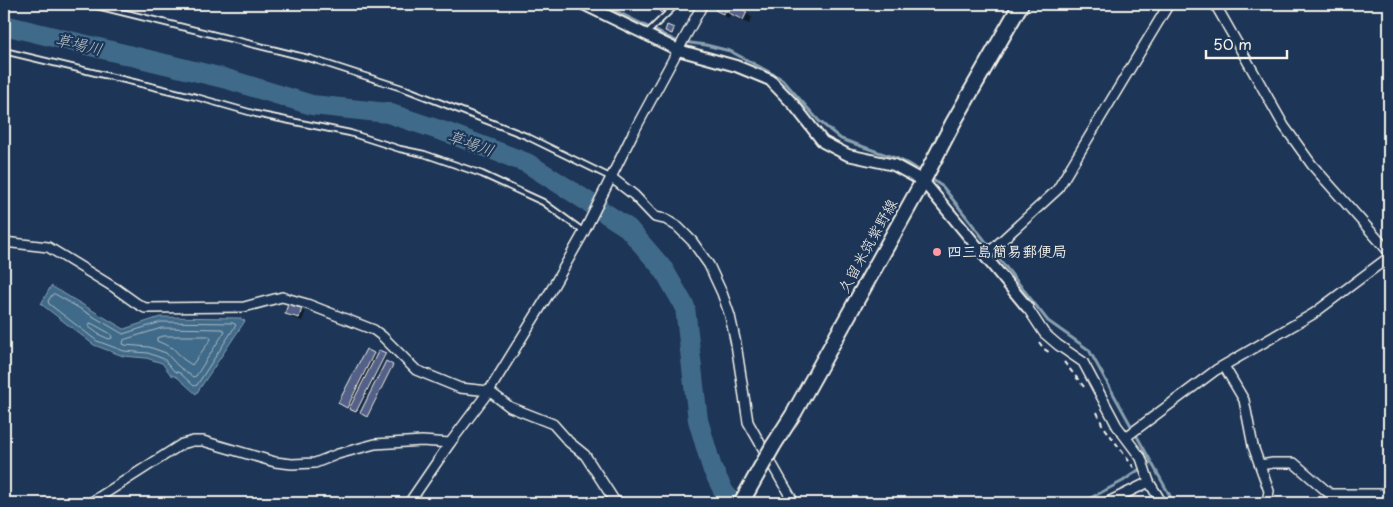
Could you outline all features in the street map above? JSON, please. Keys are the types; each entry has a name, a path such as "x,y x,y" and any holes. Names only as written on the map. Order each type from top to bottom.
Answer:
{"main road":[{"name":"久留米筑紫野線","path":"741,503 794,413 923,181 962,106 1021,4"}],"street":[{"path":"409,503 450,443 489,391 585,230 611,181 632,135 703,4"},
{"path":"985,256 1057,190 1169,4"},
{"path":"1215,4 1290,134 1312,165 1389,252"},
{"path":"590,5 645,35 678,50 736,66 770,80 794,105 823,142 848,155 894,165 923,181 1027,307 1044,333 1083,362 1117,426 1141,458 1149,482 1162,503"},
{"path":"611,181 634,195 655,217 665,219 678,227 709,265 730,316 748,422 794,503"},
{"path":"4,242 48,247 146,308 244,307 282,297 307,304 374,330 416,370 460,388 489,391 510,407 553,424 569,442 585,455 614,500 619,503"},
{"path":"1126,437 1224,366 1313,314 1389,257"},
{"path":"1224,366 1244,400 1253,446 1269,491 1267,503"},
{"path":"90,503 182,444 193,440 203,441 275,462 292,464 314,463 374,444 422,441 450,443"},
{"path":"1260,465 1294,463 1330,494 1387,494 1389,497"},
{"path":"1106,503 1149,482"}],"lane":[{"path":"89,4 312,59 384,81 526,136 611,181"},
{"path":"645,35 677,4"},
{"path":"4,51 187,95 256,114 350,134 424,154 482,174 544,202 585,230"}],"path":[{"path":"1034,336 1044,349 1065,363 1085,388"},
{"path":"1096,409 1102,424 1132,467 1149,482"}],"water":[{"path":"51,286 124,329 160,317 239,318 245,321 196,394 177,377 171,375 162,363 146,358 123,356 94,345 41,304"}],"building":[{"path":"653,4 670,4 661,13"},
{"path":"711,4 742,4 742,9 747,12 743,20 725,11 723,14 715,10 716,8"},
{"path":"667,25 674,28 672,34 665,31"},
{"path":"288,304 302,308 299,318 285,314"},
{"path":"366,349 374,353 347,408 338,403"},
{"path":"379,350 386,353 356,412 349,409"},
{"path":"386,361 393,365 367,417 360,413"}],"waterway":[{"path":"602,4 676,41 706,45 730,51 782,79 819,121 841,139 898,159 923,173"},
{"name":"草場川","path":"4,25 227,79 312,105 388,113 451,134 527,163 628,228 664,270 685,307 698,420 712,468 724,492 733,503"},
{"path":"930,178 943,187 1048,321 1089,350 1174,503"},
{"path":"1323,503 1370,501 1381,498 1389,447"},
{"path":"1081,503 1123,481 1151,461"}],"place":[{"name":"四三島簡易郵便局","path":"937,252"}]}
